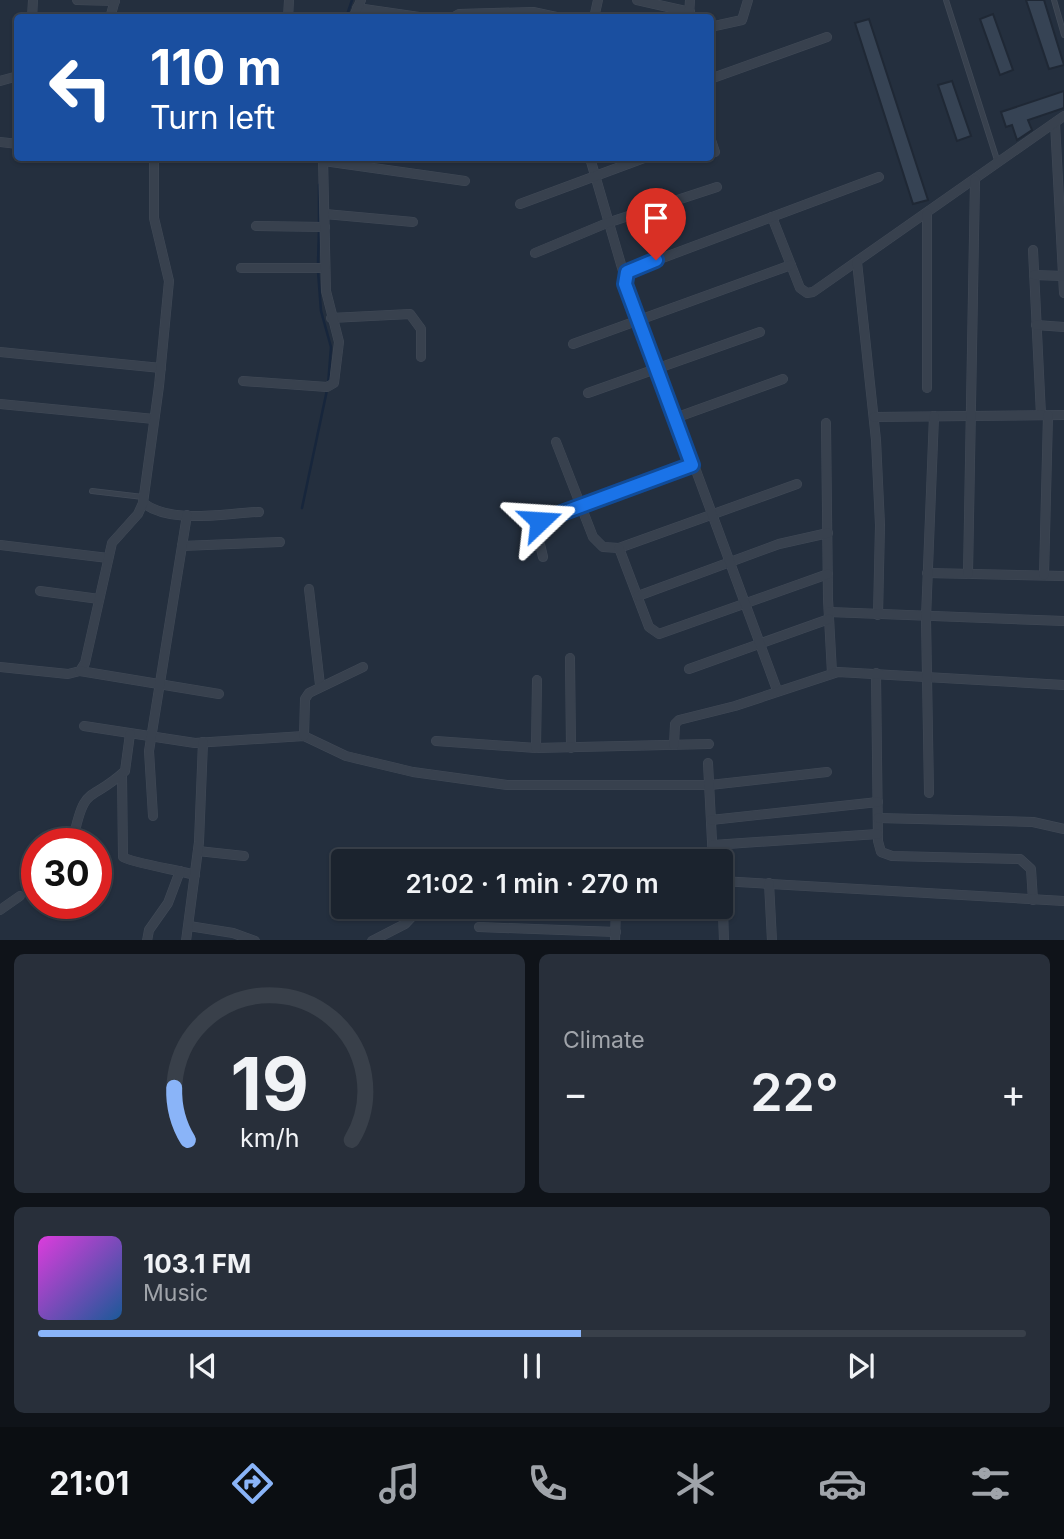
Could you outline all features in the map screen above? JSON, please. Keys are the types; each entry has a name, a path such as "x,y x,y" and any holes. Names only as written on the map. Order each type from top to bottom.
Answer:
{"street":[{"path":"77,0 114,9"},
{"path":"637,0 686,14"},
{"path":"714,26 742,20 748,0"},
{"path":"357,9 395,14"},
{"path":"513,14 542,14"},
{"path":"714,78 827,37"},
{"path":"772,217 800,288 807,293 927,214 1064,116"},
{"path":"1055,122 1061,165 1064,293"},
{"path":"80,671 85,663 115,536 138,514 143,500 161,368 169,281 154,218 154,161"},
{"path":"243,381 332,386 336,379 339,349 331,318 326,268 323,161"},
{"path":"336,161 465,181"},
{"path":"591,161 638,320 777,690"},
{"path":"520,204 635,161"},
{"path":"625,278 633,269 879,177"},
{"path":"968,574 975,180"},
{"path":"535,253 607,223 717,187"},
{"path":"324,214 413,222"},
{"path":"927,214 927,388"},
{"path":"256,226 325,228"},
{"path":"1032,250 1044,415 1044,575"},
{"path":"857,262 874,417 880,525 878,615"},
{"path":"573,344 791,265"},
{"path":"241,268 326,268"},
{"path":"1034,275 1063,276"},
{"path":"331,318 410,314 419,323 421,357"},
{"path":"1037,325 1064,327"},
{"path":"588,393 760,332"},
{"path":"0,352 161,368"},
{"path":"675,418 783,379"},
{"path":"0,404 154,419"},
{"path":"874,417 1064,415"},
{"path":"929,793 925,677 934,416"},
{"path":"827,423 832,673"},
{"path":"556,442 580,506 598,544 620,548 797,484"},
{"path":"543,557 535,523 692,465"},
{"path":"143,500 160,513 187,515 259,512"},
{"path":"153,816 148,772 151,737 187,515"},
{"path":"638,596 779,544 828,533"},
{"path":"183,546 280,541"},
{"path":"0,545 108,558"},
{"path":"620,548 649,626 659,634 828,574"},
{"path":"927,573 1064,576"},
{"path":"309,590 320,685"},
{"path":"40,591 99,599"},
{"path":"689,669 829,615 1064,621"},
{"path":"570,658 571,748"},
{"path":"0,667 68,674 80,671 219,695"},
{"path":"303,736 305,699 320,685 363,667"},
{"path":"674,745 674,724 679,720 735,706 832,673 876,673 1064,685"},
{"path":"876,673 878,848 892,856 1020,859 1031,869 1033,900"},
{"path":"536,747 537,680"},
{"path":"83,726 203,742 303,736 337,754 413,772 479,782 710,785 827,772"},
{"path":"77,828 86,797 122,774 127,766 130,734"},
{"path":"436,741 571,748 709,744"},
{"path":"186,940 198,851 203,742"},
{"path":"708,763 713,849"},
{"path":"122,774 123,856 129,862 195,875"},
{"path":"711,820 878,802"},
{"path":"878,818 1033,822 1064,829"},
{"path":"713,845 878,834"},
{"path":"198,851 244,856"},
{"path":"147,940 149,930 168,904 180,870"},
{"path":"733,881 1064,901"},
{"path":"769,883 772,940"},
{"path":"0,910 20,896"},
{"path":"372,940 410,919"},
{"path":"723,919 724,940"},
{"path":"189,926 233,933 255,940"},
{"path":"479,927 616,936"}],"lane":[{"path":"946,0 998,164"},
{"path":"1054,0 1064,35"},
{"path":"92,491 143,500"}],"building":[{"path":"1026,0 1044,0 1064,65 1049,69"},
{"path":"993,14 1013,70 1000,75 980,19"},
{"path":"869,19 928,200 913,204 855,23"},
{"path":"952,81 971,136 957,141 938,85"},
{"path":"1064,91 1064,108 1028,120 1032,130 1017,140 1012,125 1006,127 1001,112"}],"waterway":[{"path":"347,14 352,0"},
{"path":"319,185 319,224"},
{"path":"318,264 319,229"},
{"path":"318,271 321,311 331,347 328,385"},
{"path":"302,508 327,390"}],"route":[{"path":"540,521 692,465 625,284 627,272 656,260"}]}
